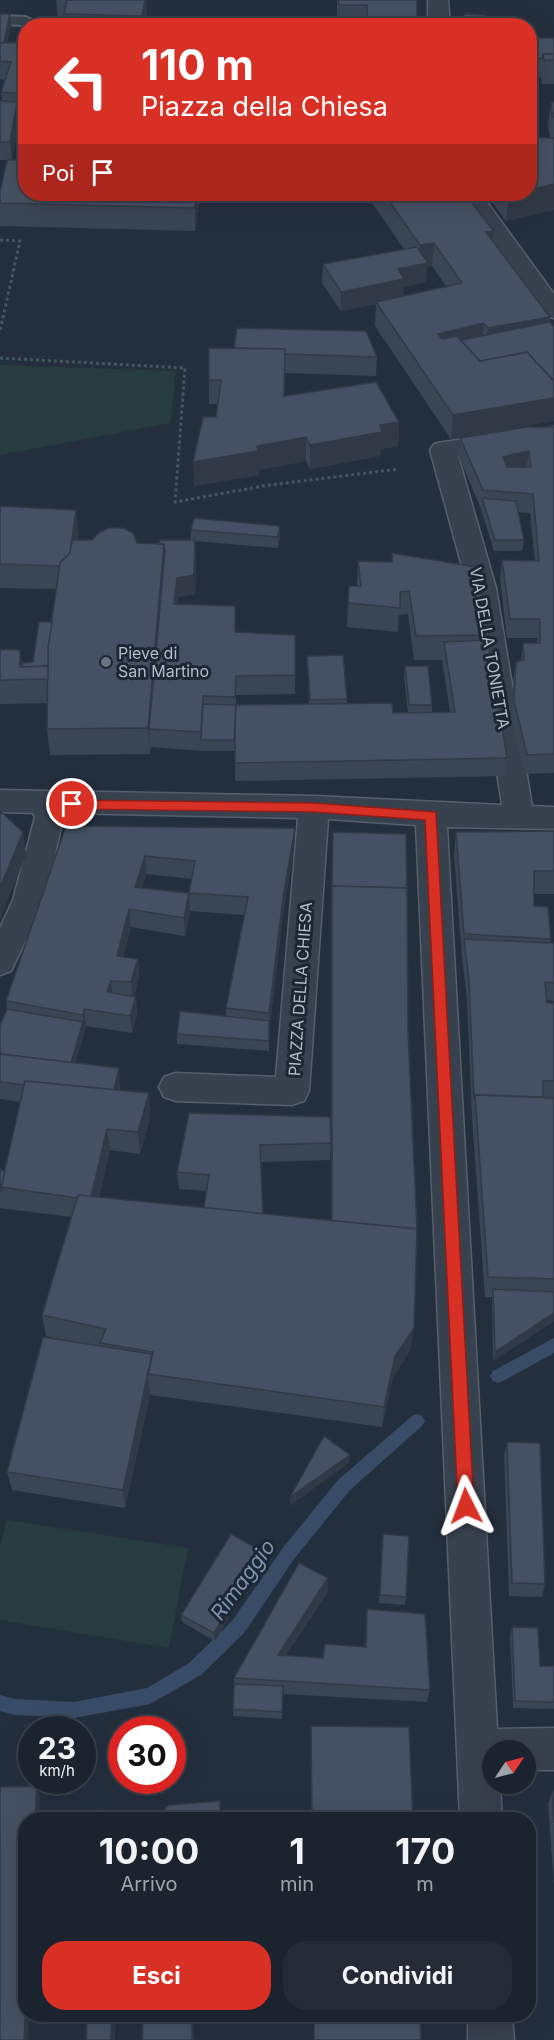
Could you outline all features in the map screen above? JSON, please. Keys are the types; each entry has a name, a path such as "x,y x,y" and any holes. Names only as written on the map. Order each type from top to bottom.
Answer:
{"street":[{"path":"438,0 439,18"},
{"path":"0,117 18,118"},
{"path":"475,201 554,311"},
{"name":"VIA DELLA TONIETTA","path":"519,817 482,588 443,450 554,435"},
{"path":"0,801 314,807 431,815 554,818"},
{"path":"0,962 29,900 50,817 45,802"},
{"name":"PIAZZA DELLA CHIESA","path":"176,1087 292,1091 314,807"},
{"path":"431,815 481,1812"},
{"path":"478,1750 554,1749"},
{"path":"490,2022 491,2040"}],"lane":[{"path":"0,20 18,21"}],"path":[{"path":"0,240 20,241 0,331"},
{"path":"0,358 185,368 175,502 269,485 399,469"}],"green space":[{"path":"0,365 176,371 170,423 0,455"},
{"path":"7,1520 188,1548 169,1648 0,1620 0,1547"}],"building":[{"path":"67,0 145,0 142,16 64,14"},
{"path":"338,0 417,0 417,18 367,18 367,5 339,5"},
{"path":"0,14 10,14 4,43 0,43"},
{"path":"464,14 486,15 486,18 464,18"},
{"path":"537,38 554,38 554,54 543,54 543,58 537,58"},
{"path":"18,42 18,93 1,92 11,62 0,61 0,43"},
{"path":"543,54 554,54 554,60 544,60"},
{"path":"0,101 17,102 10,142 0,142"},
{"path":"551,102 554,102 554,117 552,117"},
{"path":"537,137 554,138 554,184 537,188"},
{"path":"7,160 18,160 18,201 196,201 195,208 0,203"},
{"path":"389,201 470,201 494,231 486,232 550,317 488,328 484,323 438,334 442,339 457,336 480,361 527,352 554,381 554,398 453,415 376,302 462,283 434,243 420,245"},
{"path":"417,247 428,263 398,269 404,279 341,292 323,264"},
{"path":"549,322 554,327 554,378 552,379 527,352 480,361 461,340"},
{"path":"237,328 366,331 377,357 285,354 285,349 234,348"},
{"path":"209,348 285,349 284,396 376,382 399,422 380,425 382,432 310,445 306,437 257,446 258,451 193,462 203,417 216,417 221,380 209,380"},
{"path":"526,427 554,427 554,754 527,755 514,701 516,662 524,660 523,643 540,643 540,619 510,619 502,560 539,561 533,494 483,490 460,438","holes":["529,451 531,467 507,467 503,457"]},
{"path":"482,498 516,501 524,540 495,540"},
{"path":"0,506 76,510 70,553 60,563 60,566 0,564"},
{"path":"194,518 280,526 278,537 191,530"},
{"name":"Pieve di San Martino","path":"109,528 123,528 133,533 137,543 164,544 148,728 47,729 48,647 60,563 70,553 72,540 92,540 100,532"},
{"path":"160,540 195,540 194,575 177,578 174,604 235,606 235,632 295,635 295,675 236,676 235,697 203,696 201,732 149,729 165,551 164,544 159,544"},
{"path":"392,553 476,567 489,635 416,636 409,591 400,592 400,608 348,603 349,586 361,586 358,561 392,562"},
{"path":"39,622 52,622 48,666 22,667 22,663 33,662"},
{"path":"488,640 507,758 235,763 235,705 392,703 393,713 455,712 444,642"},
{"path":"0,649 20,650 20,667 48,666 48,679 0,680"},
{"path":"343,655 347,699 310,700 307,656"},
{"path":"405,666 428,666 432,705 409,705"},
{"path":"203,704 236,705 234,740 201,740"},
{"path":"0,811 23,832 0,888"},
{"path":"66,826 295,828 283,898 269,1013 226,1008 248,897 189,893 184,918 129,909 117,956 138,959 131,982 111,981 107,992 136,997 130,1016 84,1009 83,1015 6,1001","holes":["145,856 195,861 189,893 135,887"]},
{"path":"554,831 554,871 534,871 534,906 548,907 551,939 464,934 456,832"},
{"path":"333,832 406,834 407,888 332,886"},
{"path":"332,886 407,888 408,1031 417,1229 332,1221"},
{"path":"464,939 554,943 554,983 545,982 547,1003 554,1003 554,1081 543,1081 543,1097 475,1095 474,1099 469,981"},
{"path":"7,1009 83,1022 71,1063 0,1054 0,1026"},
{"path":"180,1011 269,1021 269,1041 177,1034"},
{"path":"0,1054 119,1068 114,1090 25,1081 24,1085 0,1082"},
{"path":"25,1081 149,1093 138,1132 107,1129 91,1197 78,1195 77,1198 1,1187"},
{"path":"475,1095 554,1098 554,1279 488,1277"},
{"path":"189,1113 330,1117 331,1143 260,1145 263,1214 204,1208 209,1175 177,1172"},
{"path":"0,1170 5,1171 2,1191 0,1191"},
{"path":"78,1195 417,1229 414,1328 395,1356 384,1407 148,1374 153,1352 100,1343 106,1329 42,1315"},
{"path":"493,1289 554,1292 554,1313 495,1352"},
{"path":"43,1337 152,1354 123,1490 7,1472"},
{"path":"324,1436 350,1455 290,1497"},
{"path":"507,1442 540,1443 545,1584 512,1583"},
{"path":"231,1534 263,1552 214,1633 181,1615"},
{"path":"383,1534 409,1536 406,1597 380,1595"},
{"path":"299,1563 328,1578 278,1655 323,1658 325,1644 366,1647 367,1609 425,1614 430,1690 234,1678"},
{"path":"512,1627 538,1628 540,1666 554,1666 554,1702 515,1701"},
{"path":"234,1684 283,1686 282,1712 233,1709"},
{"path":"311,1726 409,1727 413,1812 312,1812"},
{"path":"0,1787 18,1787 18,1794 37,1794 35,1812 18,1812 18,2022 25,2022 24,2040 0,2040"},
{"path":"552,1792 554,1792 554,1823"},
{"path":"220,1801 220,1812 161,1812 169,1805"},
{"path":"87,2022 112,2022 111,2040 86,2040"},
{"path":"143,2022 192,2022 192,2040 142,2040"},
{"path":"314,2022 420,2022 421,2040 314,2040"}],"waterway":[{"name":"Rimaggio","path":"498,1376 554,1345"},
{"name":"Rimaggio","path":"0,1703 15,1707 74,1710 150,1696 195,1669 238,1627 288,1554 344,1485 417,1421"}],"place":[{"name":"Pieve di San Martino","path":"106,662"}],"route":[{"path":"72,804 314,807 431,815 466,1506"}]}
